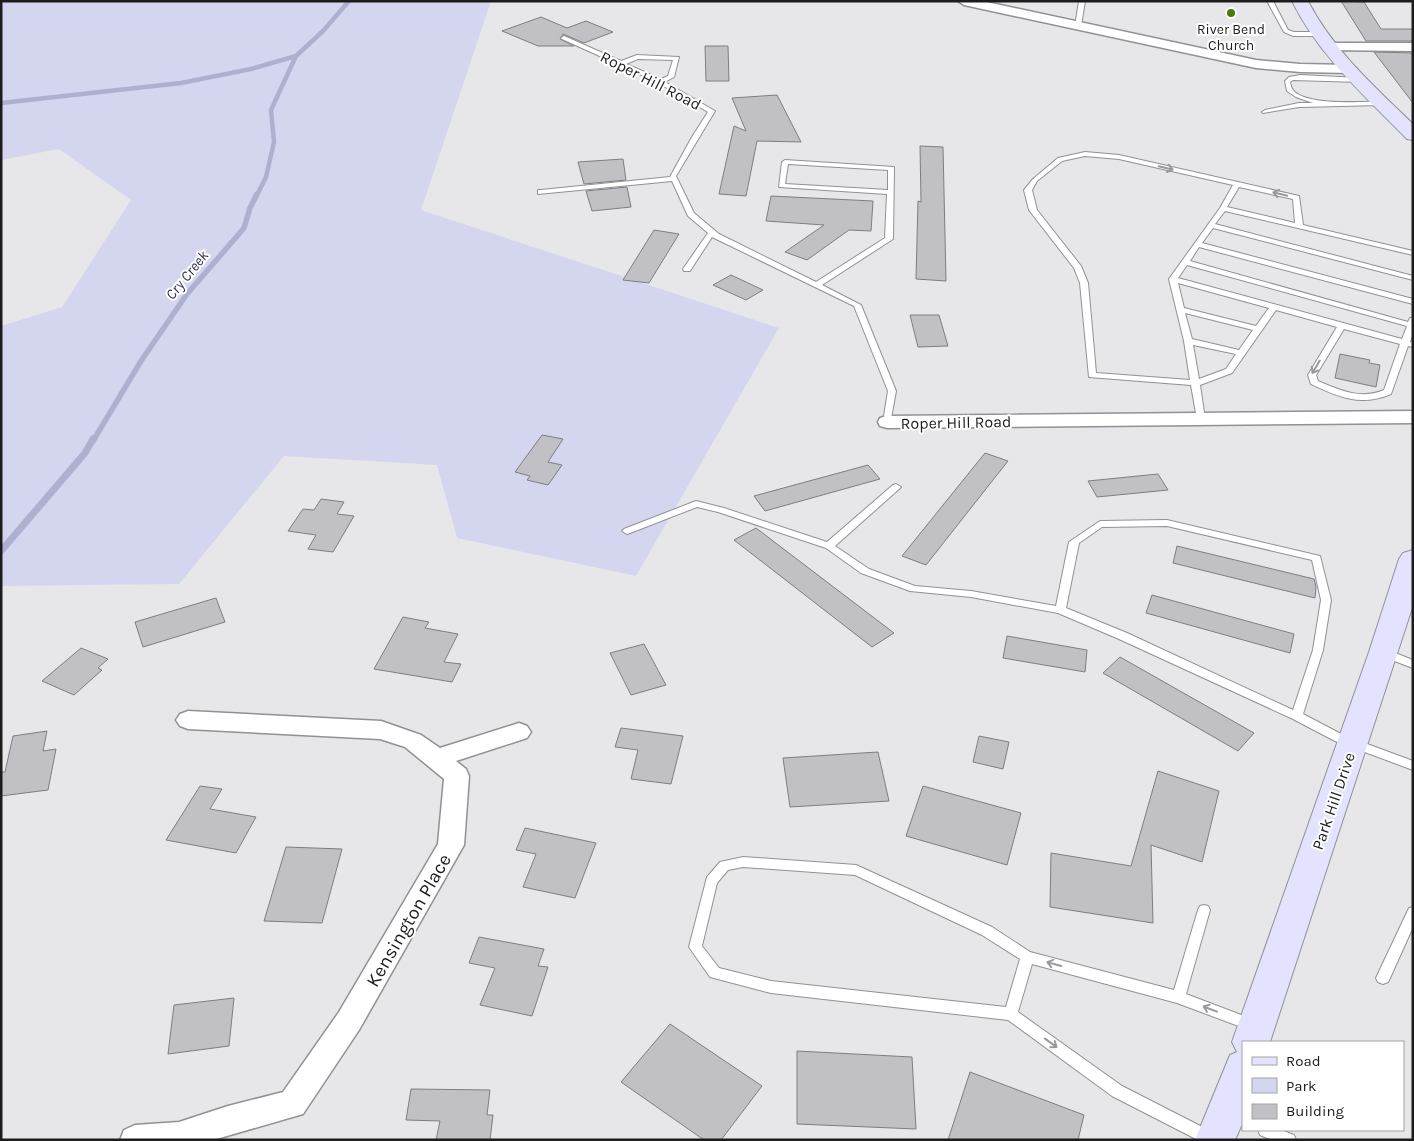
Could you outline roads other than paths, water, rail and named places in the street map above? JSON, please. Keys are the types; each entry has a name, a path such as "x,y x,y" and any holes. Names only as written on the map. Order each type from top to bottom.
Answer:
{"main road":[{"path":"1300,1 1304,11 1325,41 1413,135"},
{"name":"Park Hill Drive","path":"1253,1034 1412,567"},
{"path":"1224,1128 1242,1070"}],"street":[{"path":"964,1 1256,64 1355,75"},
{"path":"1325,41 1413,47"},
{"name":"Roper Hill Road","path":"886,422 1413,417"},
{"name":"Kensington Place","path":"135,1140 179,1137 228,1120 292,1104 349,1021 451,845 457,776 437,758 412,741 381,730 188,720"},
{"path":"437,758 519,732"}],"lane":[{"path":"1078,26 1082,1"},
{"path":"1270,1 1286,31 1325,41"},
{"name":"Roper Hill Road","path":"564,38 660,82 712,111 690,144 673,176 691,214 716,236 818,284 857,305 892,391 886,422"},
{"path":"620,64 637,57 677,58 671,77 660,82"},
{"path":"1323,104 1298,96 1290,91 1287,82 1290,78 1355,75"},
{"path":"1265,112 1299,105 1382,103"},
{"path":"1274,307 1229,371 1196,383 1092,375 1084,283 1078,268 1033,210 1028,190 1035,180 1060,159 1085,154 1119,157 1296,198 1299,226"},
{"path":"818,284 889,239 891,192 892,168 785,162 781,186 891,192"},
{"path":"541,192 675,179"},
{"path":"1201,419 1188,341 1173,279 1223,208 1237,184"},
{"path":"1223,208 1413,253"},
{"path":"1211,225 1413,278"},
{"path":"687,268 712,232"},
{"path":"1197,244 1413,302"},
{"path":"1185,262 1412,322 1409,344 1388,392 1375,398 1347,397 1314,382 1312,375 1342,325"},
{"path":"1173,279 1409,344"},
{"path":"1181,310 1258,330"},
{"path":"1188,341 1241,353"},
{"path":"829,546 896,487"},
{"path":"627,531 696,504 721,510 829,546 865,571 914,589 971,594 1060,610 1123,636 1297,716 1309,724 1352,744 1413,766"},
{"path":"1060,610 1074,542 1100,524 1167,523 1316,558 1326,600 1318,650 1297,716"},
{"path":"1384,652 1413,664"},
{"path":"1224,1128 1117,1091 1011,1014 771,987 715,972 695,947 711,881 724,866 743,862 856,870 987,932 1027,956 1178,997 1253,1034"},
{"path":"1178,997 1204,910"},
{"path":"1383,978 1413,912"},
{"path":"1011,1014 1027,956"},
{"path":"1267,1131 1289,1140"}],"waterway":[{"name":"Cry Creek","path":"296,56 323,31 349,1"},
{"path":"1,103 181,83 251,69 296,56"},
{"name":"Cry Creek","path":"257,195 266,177 274,142 271,110 296,56"},
{"name":"Cry Creek","path":"93,441 141,361 187,294 244,228 250,208 257,194"},
{"name":"Cry Creek","path":"1,551 85,453 93,439"}],"place":[{"name":"River Bend Church","path":"1231,13"}]}
